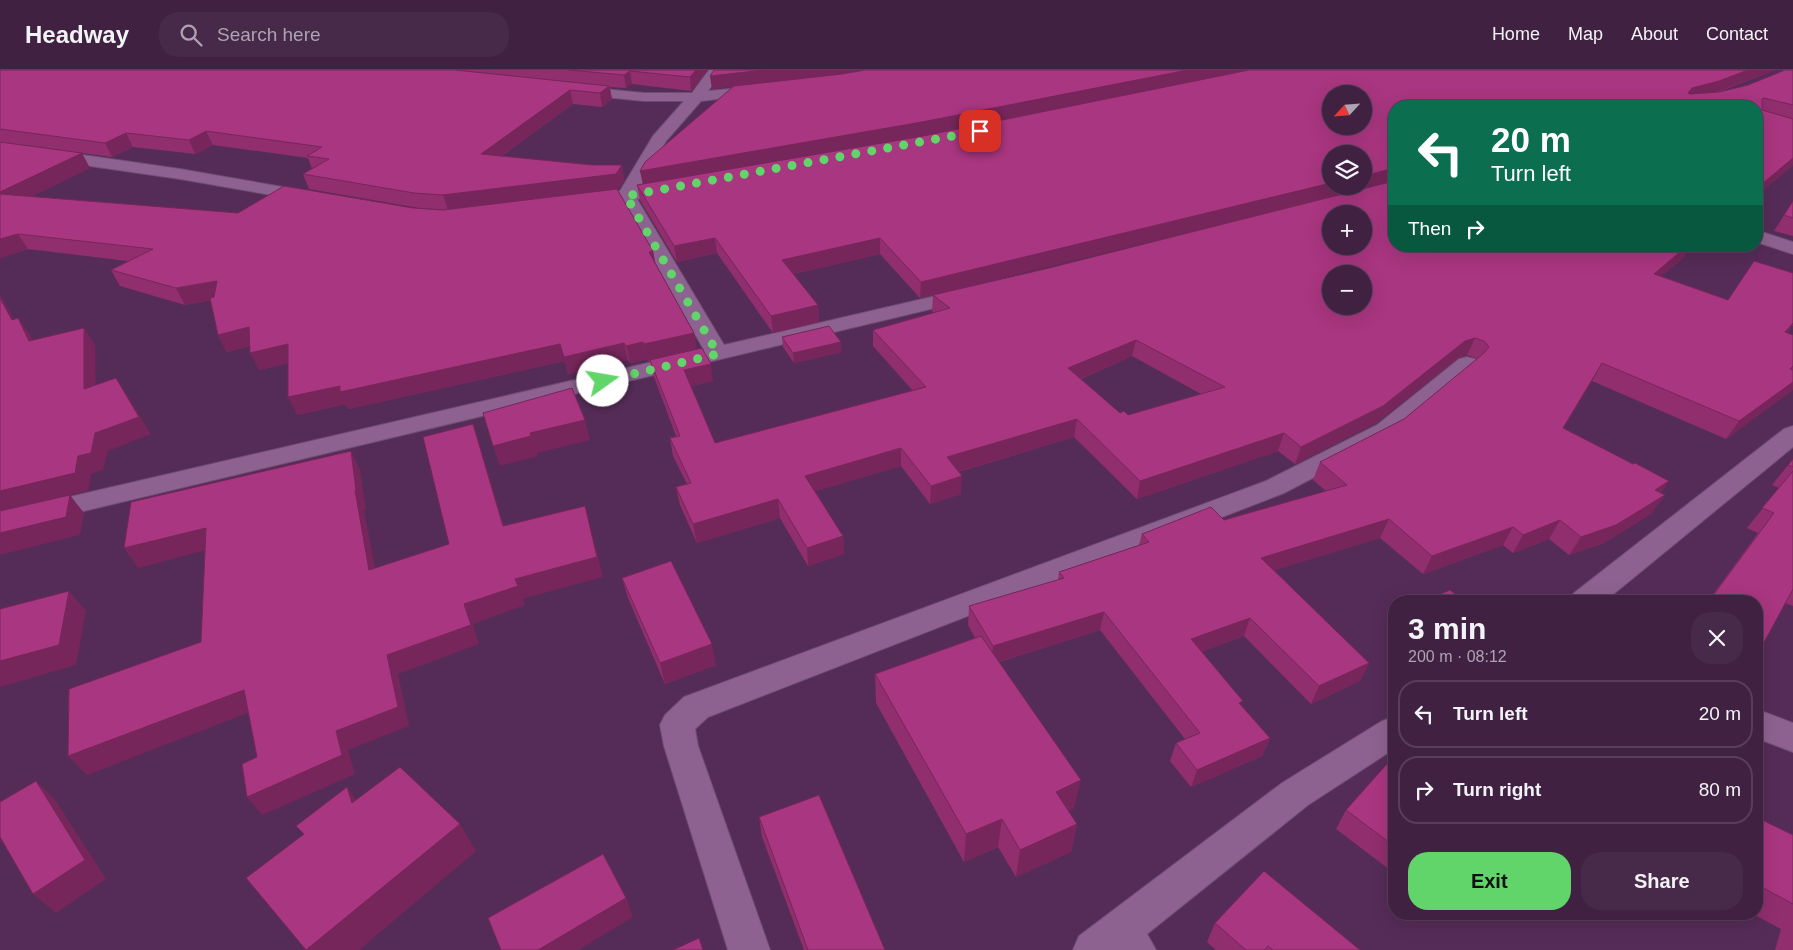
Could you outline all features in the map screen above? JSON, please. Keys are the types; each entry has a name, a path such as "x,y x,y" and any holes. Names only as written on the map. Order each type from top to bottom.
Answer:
{"street":[{"path":"626,196 659,139 696,97 716,70"},
{"path":"558,88 644,97 696,97 774,88"},
{"path":"0,148 180,174 323,199"},
{"path":"569,204 695,183"},
{"path":"626,196 718,354"},
{"path":"1763,238 1793,248"},
{"path":"0,522 268,457 987,290"},
{"path":"750,950 681,746 677,725 696,707 1275,487 1386,430 1467,364"},
{"path":"1592,595 1793,434"},
{"path":"1763,726 1793,738"},
{"path":"1114,945 1295,794 1388,735"}],"building":[{"path":"0,70 455,70 609,86 600,93 570,90 481,154 592,165 622,165 616,174 443,195 414,193 303,174 329,159 307,156 322,147 206,131 189,140 126,133 105,143 0,129"},
{"path":"569,70 696,70 690,77 630,71 624,75"},
{"path":"714,70 765,70 710,76"},
{"path":"865,70 1188,70 922,122 640,171 645,162 734,86"},
{"path":"1249,70 1748,70 1719,81 1692,88 1688,93 1690,94 1719,92 1748,85 1785,70 1793,70 1793,105 1764,98 1762,100 1388,100 1388,170 1372,174 1372,145 1322,145 1322,185 921,282 880,238 782,260 818,305 771,316 715,238 674,246 637,185 923,136"},
{"path":"1763,110 1793,119 1793,158 1763,183"},
{"path":"0,142 82,153 0,192"},
{"path":"1388,183 1388,252 1680,252 1654,274 1728,300 1754,261 1793,273 1793,323 1785,332 1793,335 1793,366 1790,369 1793,370 1793,382 1739,421 1602,363 1563,428 1669,481 1655,490 1665,495 1616,525 1581,537 1560,520 1523,535 1513,527 1432,556 1389,519 1261,558 1369,663 1319,686 1250,618 1191,639 1243,701 1239,703 1270,738 1197,770 1176,743 1200,733 1104,612 993,646 969,606 1064,578 1059,572 1149,542 1142,534 1211,507 1224,520 1347,485 1320,462 1404,419 1489,347 1484,341 1475,338 1465,341 1383,406 1301,447 1284,433 1140,481 1077,419 947,457 962,476 931,486 901,448 805,476 843,536 807,548 778,499 693,524 676,487 691,483 670,438 680,436 650,360 702,348 711,364 684,370 715,443 926,387 873,330 950,308 933,295 1049,268 1338,195 1372,195 1372,187","holes":["1136,340 1225,387 1128,415 1124,411 1120,413 1068,368"]},
{"path":"284,186 413,208 443,210 617,189 653,251 649,252 694,333 644,344 643,342 626,346 624,343 564,357 560,344 340,392 340,386 288,397 288,344 250,353 249,327 218,335 210,298 214,297 217,281 176,288 111,270 153,249 18,234 0,239 0,194 238,213"},
{"path":"1793,201 1793,218 1784,215"},
{"path":"0,298 12,320 18,318 29,341 84,328 84,389 116,378 139,417 95,433 91,453 78,456 75,473 0,491"},
{"path":"829,326 841,342 793,353 782,337"},
{"path":"572,388 585,420 530,433 531,436 493,446 483,413"},
{"path":"473,424 503,526 585,506 597,557 515,579 518,586 464,604 471,625 387,655 398,707 336,731 342,755 247,797 242,764 257,757 244,690 68,756 69,689 201,642 206,528 124,548 131,502 351,451 355,490 369,570 449,544 423,437"},
{"path":"1793,459 1793,467 1788,465"},
{"path":"1793,471 1793,589 1763,644 1763,595 1713,595 1774,513 1762,508"},
{"path":"70,495 66,517 0,533 0,511"},
{"path":"671,561 712,644 660,663 622,578"},
{"path":"1450,590 1456,595 1438,595"},
{"path":"69,591 59,645 0,661 0,609"},
{"path":"981,636 1081,780 1056,792 1077,824 1020,850 1002,819 966,834 875,674"},
{"path":"1388,763 1388,842 1346,810"},
{"path":"400,767 460,824 306,950 246,878 304,834 296,826 347,787 352,803"},
{"path":"36,781 85,860 33,894 0,837 0,802"},
{"path":"819,795 885,950 808,950 759,817"},
{"path":"1763,820 1793,835 1793,904 1763,888"},
{"path":"603,854 626,898 538,950 501,950 488,918"},
{"path":"1264,871 1360,950 1273,950 1268,946 1264,950 1246,950 1215,923"},
{"path":"699,938 703,950 673,950"}],"route":[{"path":"603,381 718,354 626,196 980,131"}]}
